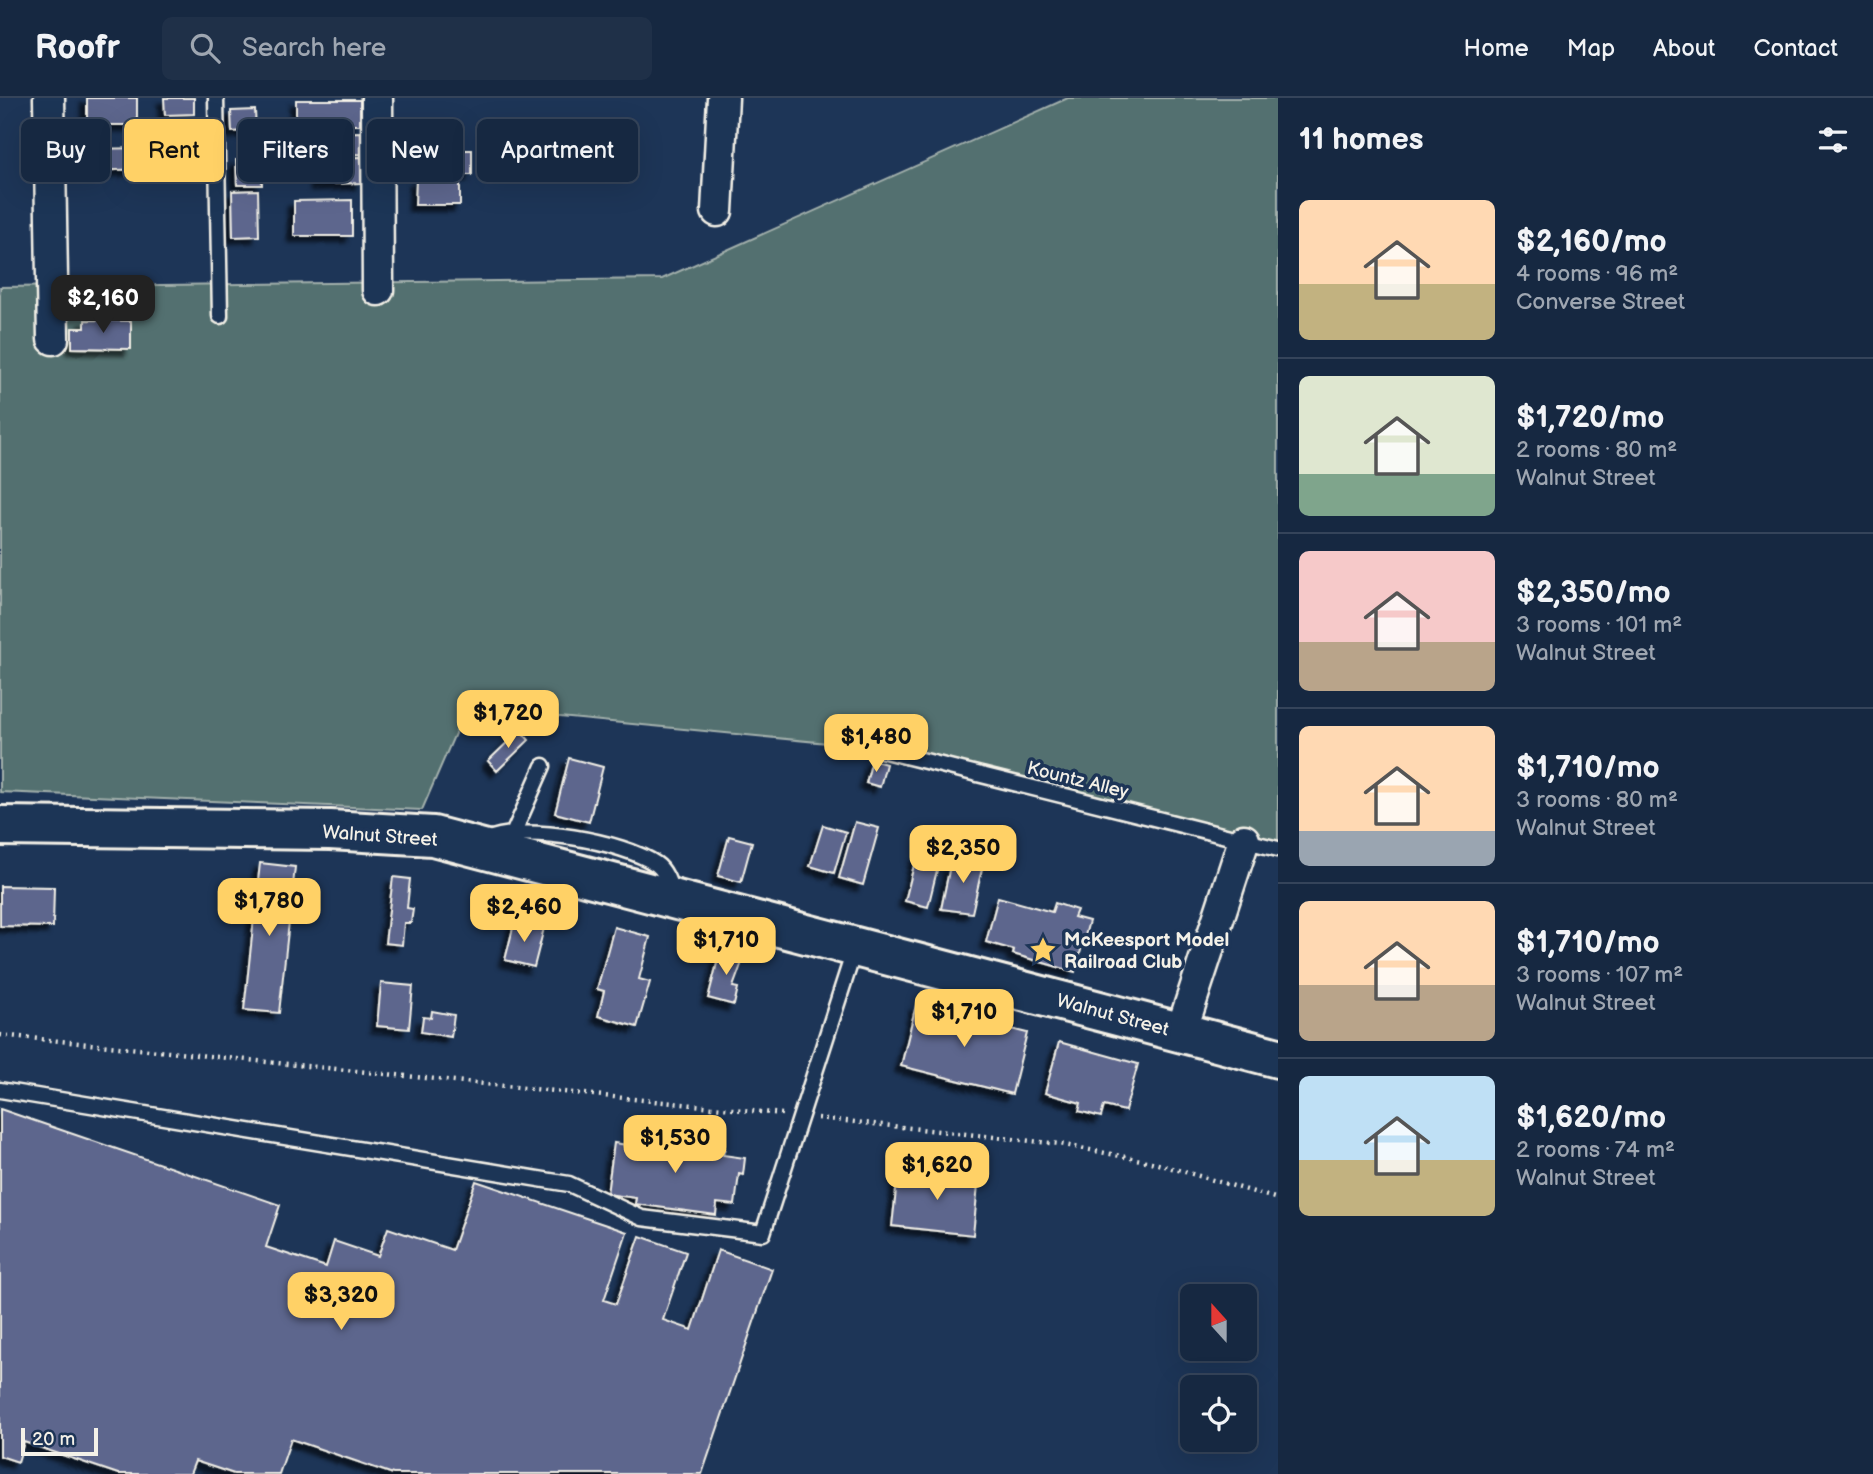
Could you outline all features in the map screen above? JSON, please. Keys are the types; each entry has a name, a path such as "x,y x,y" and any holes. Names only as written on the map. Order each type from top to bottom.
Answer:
{"main road":[{"name":"Walnut Street","path":"0,826 330,830 433,836 1278,1058"}],"street":[{"path":"49,98 53,339"},
{"path":"377,98 378,290"},
{"path":"717,211 723,98"},
{"path":"1181,1032 1244,840"}],"lane":[{"path":"216,98 219,317"},
{"name":"Kountz Alley","path":"869,747 1278,849"},
{"path":"513,834 543,766"},
{"path":"474,847 493,838 513,834 553,835 628,851 659,866 675,900"},
{"path":"0,1090 569,1184 642,1218 763,1233 856,947"}],"path":[{"path":"0,1035 1060,1144 1152,1162 1278,1199"}],"green space":[{"path":"1068,98 1278,98 1278,849 869,747 466,708 422,810 0,792 0,287 662,279"}],"building":[{"path":"87,98 137,98 137,119 124,119 124,125 110,125 110,119 87,119"},
{"path":"164,98 194,98 194,114 165,115"},
{"path":"296,100 360,100 360,125 353,125 353,119 296,119"},
{"path":"255,110 255,119 238,119 238,132 232,132 231,111"},
{"path":"353,132 361,132 361,154 353,154"},
{"path":"124,148 124,170 110,170 110,149"},
{"path":"463,150 472,150 472,175 463,175"},
{"path":"353,157 361,157 361,183 317,184 353,182"},
{"path":"236,160 238,182 262,182 262,185 237,185"},
{"path":"416,182 460,182 460,205 415,205"},
{"path":"258,190 259,236 233,237 232,191"},
{"path":"352,200 352,236 294,236 294,201"},
{"path":"85,320 131,321 131,349 72,348 72,328 85,328"},
{"path":"520,730 529,740 497,771 488,761"},
{"path":"569,758 603,767 589,822 555,813"},
{"path":"872,760 886,764 880,787 866,783"},
{"path":"855,822 879,828 863,885 839,878"},
{"path":"823,825 846,832 834,873 810,866"},
{"path":"729,836 752,842 741,882 718,876"},
{"path":"962,855 984,860 972,913 941,909 950,866 959,868"},
{"path":"916,857 939,862 928,907 905,901"},
{"path":"260,863 295,867 279,1013 244,1010"},
{"path":"393,877 410,879 407,908 413,909 411,923 404,923 402,945 385,943"},
{"path":"0,886 54,887 53,927 0,926"},
{"path":"998,897 1052,912 1055,903 1077,910 1074,917 1089,921 1075,972 1013,954 1014,950 986,942"},
{"path":"515,920 544,928 534,967 505,960"},
{"path":"614,927 650,937 639,979 650,982 637,1027 598,1016 604,991 597,989"},
{"path":"721,948 745,954 733,987 738,988 734,1005 708,998"},
{"path":"381,983 413,986 409,1029 377,1026"},
{"path":"916,1005 1027,1033 1012,1094 901,1066"},
{"path":"432,1011 454,1015 451,1037 421,1032 423,1017 431,1018"},
{"path":"1059,1042 1138,1064 1125,1111 1104,1106 1101,1117 1079,1111 1081,1103 1045,1093"},
{"path":"0,1109 280,1205 266,1247 326,1267 334,1241 378,1256 388,1228 452,1250 476,1181 627,1232 604,1300 616,1304 640,1236 686,1252 663,1320 692,1330 718,1250 772,1269 702,1474 393,1474 291,1439 279,1474 234,1474 195,1461 190,1474 118,1474 24,1442 18,1462 0,1456"},
{"path":"641,1136 725,1148 723,1155 745,1158 743,1175 739,1174 735,1205 717,1203 716,1215 635,1204 636,1198 607,1194 614,1143 640,1147"},
{"path":"934,1170 979,1175 973,1235 892,1226 898,1173 934,1177"}],"place":[{"name":"McKeesport Model Railroad Club","path":"1043,950"}]}
